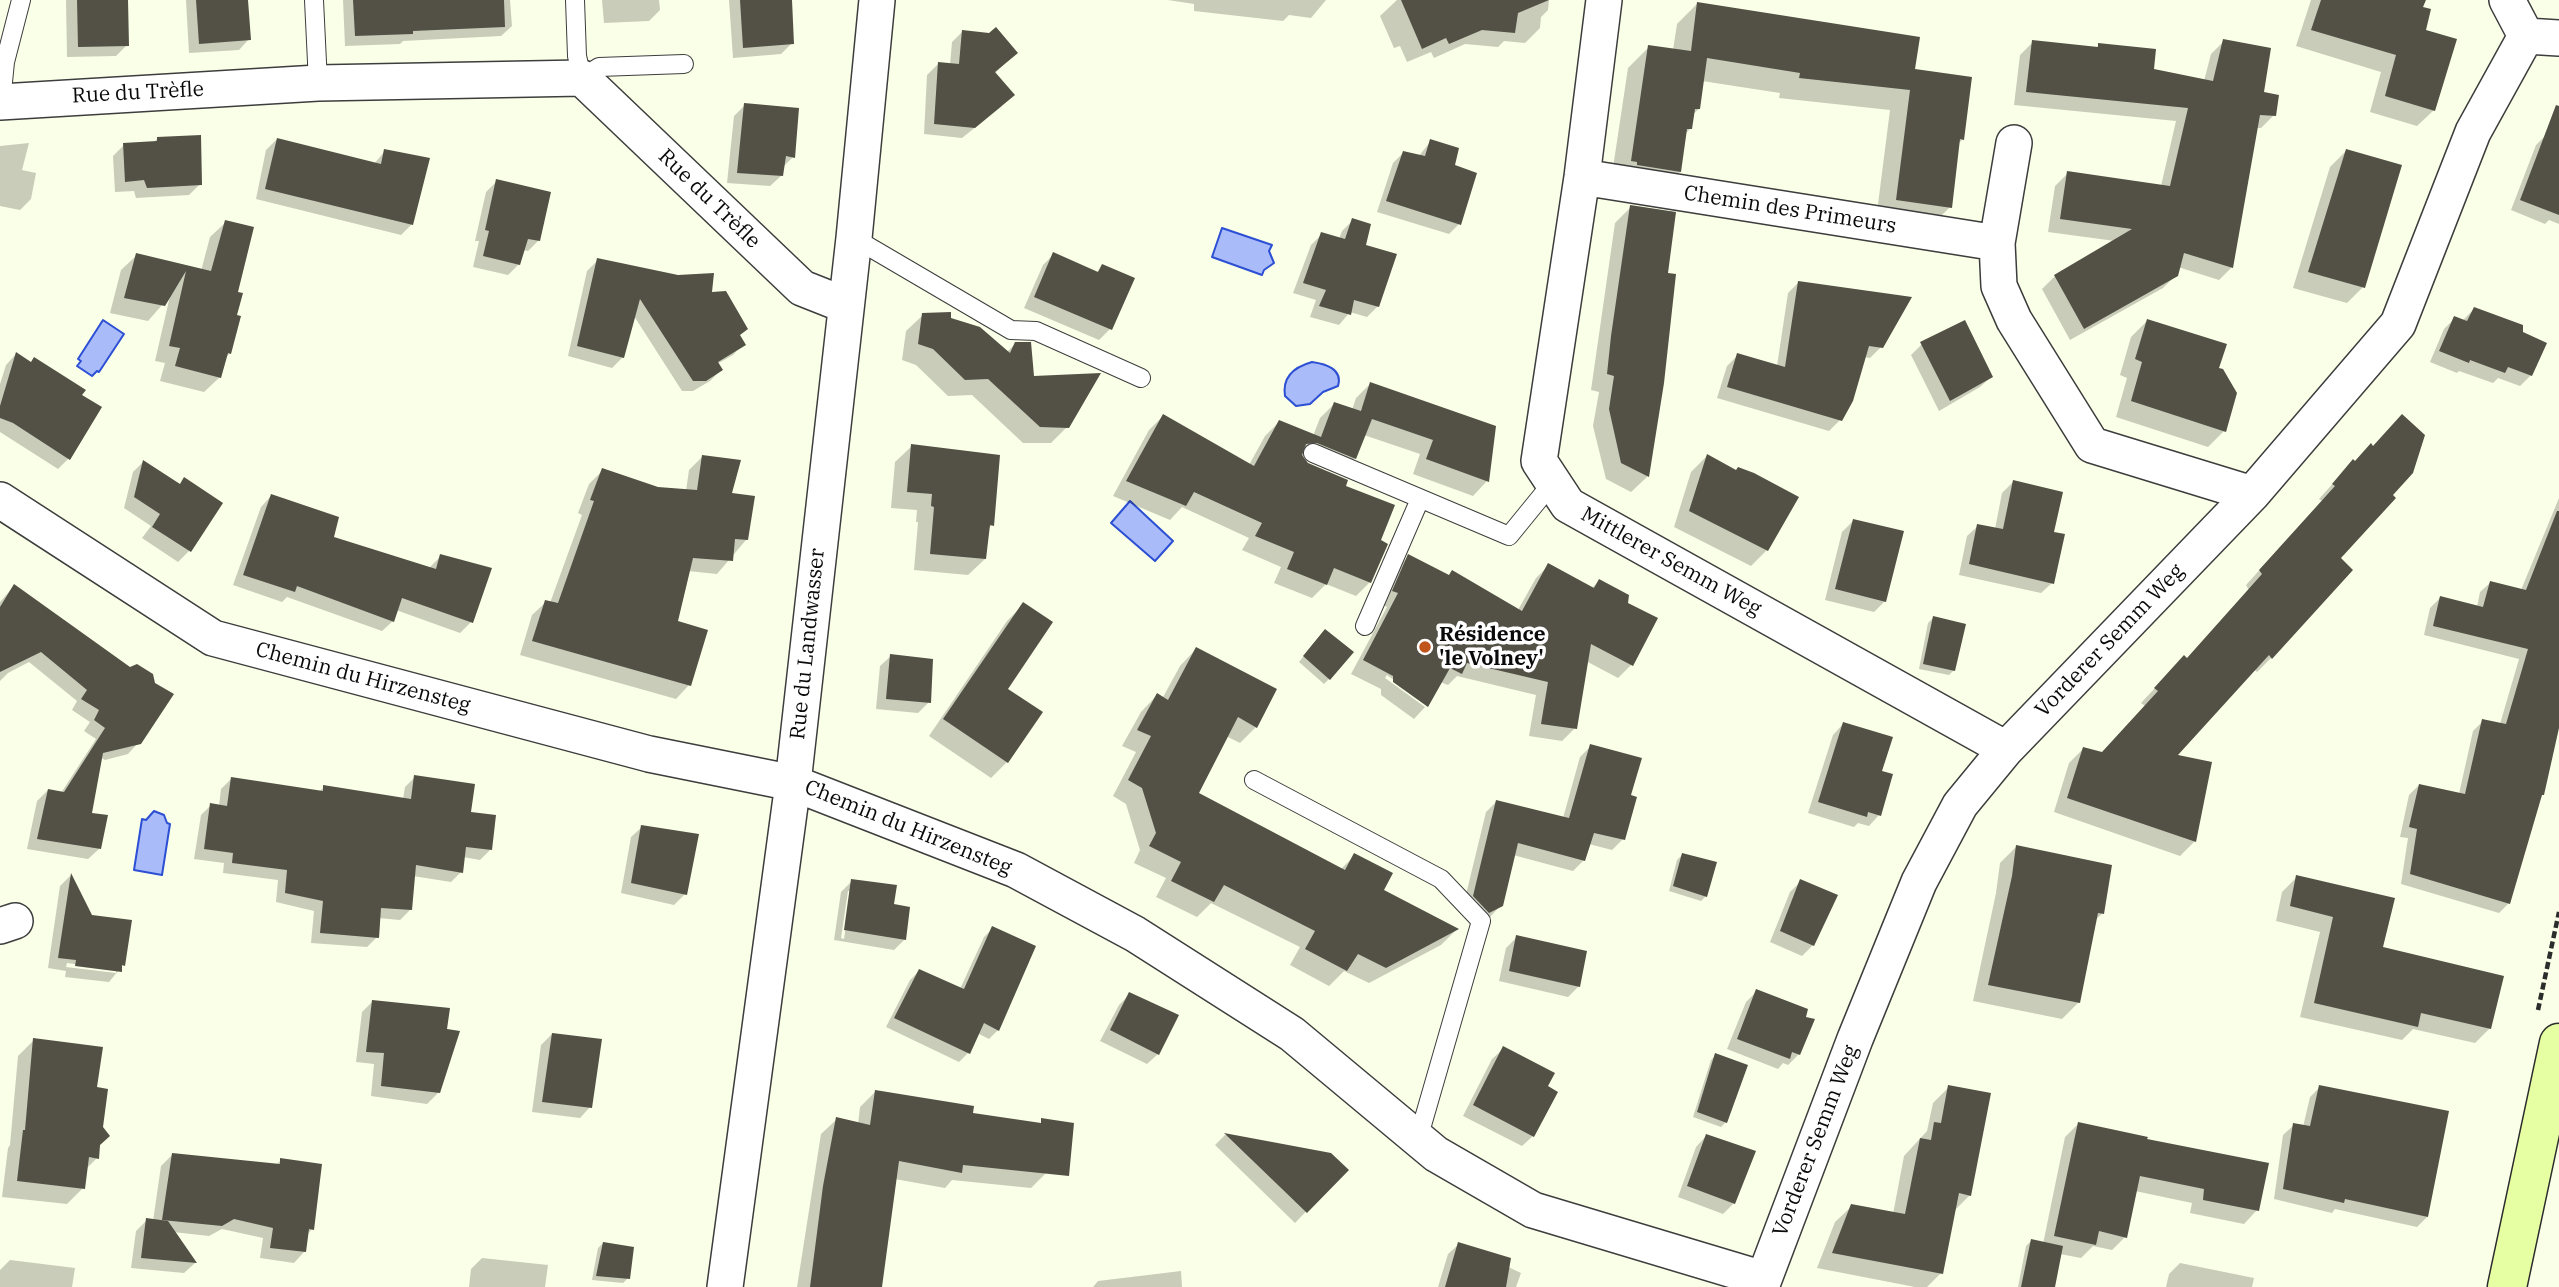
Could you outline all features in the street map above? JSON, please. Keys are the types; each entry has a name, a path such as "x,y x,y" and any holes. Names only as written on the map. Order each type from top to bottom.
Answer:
{"main road":[{"path":"2507,1287 2559,1043"}],"street":[{"name":"Rue du Landwasser","path":"726,1287 793,783 845,305 855,238 877,0"},
{"name":"Mittlerer Semm Weg","path":"1604,0 1582,177 1539,461 1568,505 2007,749"},
{"path":"2507,0 2542,37"},
{"name":"Vorderer Semm Weg","path":"1762,1283 1855,1039 1919,882 1960,805 2007,749 2252,494 2398,324 2473,132 2542,37"},
{"name":"Rue du Trèfle","path":"0,102 318,83 582,78 802,288 845,305"},
{"path":"2014,143 1997,243 1999,286 2014,320 2092,445 2252,494"},
{"name":"Chemin des Primeurs","path":"1582,177 1997,243"},
{"name":"Chemin du Hirzensteg","path":"0,500 213,638 649,754 793,783 1016,870 1135,934 1292,1034 1436,1154 1533,1210 1762,1283"}],"lane":[{"name":"Rue du Trèfle","path":"0,102 5,62 21,0"},
{"path":"314,0 318,83"},
{"path":"575,0 577,56 582,78"},
{"name":"Rue du Trèfle","path":"582,78 599,67 684,64"},
{"path":"855,238 1011,330 1036,331 1140,377"},
{"path":"1313,453 1509,536 1553,482"},
{"path":"1365,626 1420,499"},
{"path":"1254,780 1441,879 1481,921 1418,1139"}],"water":[{"path":"1222,228 1272,245 1269,251 1274,263 1264,270 1262,275 1212,257"},
{"path":"103,320 124,334 99,372 92,376 77,366 81,361 78,359"},
{"path":"1312,362 1336,371 1338,386 1323,392 1310,404 1296,406 1285,396 1285,383 1295,370"},
{"path":"1130,501 1173,541 1155,561 1111,523"},
{"path":"154,811 164,815 170,824 162,875 134,870 142,819 146,820"}],"building":[{"path":"77,0 128,0 129,46 78,47"},
{"path":"196,0 248,0 251,40 199,44"},
{"path":"353,0 504,0 505,27 355,36"},
{"path":"740,0 792,0 794,44 743,48"},
{"path":"1401,0 1549,0 1518,13 1515,33 1482,30 1449,44 1446,38 1422,49"},
{"path":"2321,0 2426,0 2423,7 2431,9 2426,30 2457,39 2435,111 2385,96 2396,55 2311,30"},
{"path":"1697,2 1920,37 1915,69 1972,77 1964,140 1960,139 1952,208 1896,200 1910,90 1799,78 1800,73 1707,58 1700,109 1695,109 1692,129 1687,129 1681,172 1637,165 1637,162 1631,161 1648,45 1691,51"},
{"path":"996,27 1018,53 995,72 1015,95 975,128 934,124 938,62 959,64 962,30 989,33"},
{"path":"2223,39 2271,48 2264,92 2279,95 2276,116 2260,115 2233,268 2184,253 2178,276 2084,329 2054,275 2132,229 2060,219 2067,171 2170,186 2188,108 2026,92 2032,40 2098,47 2098,43 2156,49 2154,69 2213,81"},
{"path":"744,103 799,108 795,158 786,156 783,176 737,173"},
{"path":"2556,105 2559,106 2559,215 2520,200"},
{"path":"201,135 202,185 147,188 144,180 125,182 123,143 157,141 157,137"},
{"path":"277,138 381,164 384,149 430,158 413,225 265,189"},
{"path":"1430,139 1459,148 1455,165 1477,173 1461,225 1386,201 1403,151 1425,156"},
{"path":"2346,149 2402,165 2365,288 2308,272"},
{"path":"496,179 551,192 540,241 528,239 520,265 483,256 489,231 485,230"},
{"path":"1630,205 1676,212 1668,273 1676,274 1664,383 1649,477 1621,463 1609,409 1614,376 1607,374"},
{"path":"1352,218 1371,224 1366,245 1397,254 1379,307 1354,300 1351,315 1319,306 1326,290 1303,283 1321,232 1345,239"},
{"path":"225,220 254,227 238,292 243,293 237,315 241,316 231,354 228,353 221,378 175,366 180,348 169,346 186,271 165,306 124,298 136,253 211,271"},
{"path":"1053,252 1098,272 1102,264 1135,278 1112,330 1034,297"},
{"path":"597,258 678,275 714,273 712,292 726,291 748,329 740,335 746,345 718,362 723,370 706,381 693,381 640,299 624,358 577,346"},
{"path":"1798,281 1912,297 1883,348 1869,346 1853,401 1842,421 1727,387 1737,353 1785,367"},
{"path":"2474,307 2523,325 2523,332 2547,343 2532,376 2508,367 2505,373 2439,351 2454,316 2467,321"},
{"path":"951,312 951,318 980,327 1010,353 1015,342 1031,342 1034,376 1101,373 1069,428 1040,427 988,379 965,380 933,349 918,344 922,313"},
{"path":"2147,319 2227,344 2219,368 2223,369 2237,393 2226,432 2131,401 2142,362 2135,359"},
{"path":"1965,320 1993,377 1950,401 1920,342"},
{"path":"16,352 31,362 34,357 86,390 82,395 102,407 70,460 13,423 0,418 0,406"},
{"path":"1370,382 1496,426 1489,482 1426,459 1433,440 1372,419 1356,459 1317,443 1306,444 1302,455 1308,463 1348,480 1346,486 1395,505 1381,540 1388,544 1371,583 1334,568 1327,585 1287,569 1294,552 1255,536 1262,523 1194,492 1186,506 1126,481 1163,414 1254,466 1279,420 1321,437 1334,402 1361,411"},
{"path":"2402,414 2425,435 2413,473 2393,495 2396,498 2341,558 2353,570 2272,659 2269,655 2178,755 2212,762 2196,842 2067,798 2083,747 2102,752 2158,691 2154,688 2184,655 2187,658 2262,574 2259,570 2335,486 2332,484 2353,459 2355,461 2371,443 2373,446"},
{"path":"911,444 1000,455 994,526 990,525 986,559 930,554 934,507 931,506 932,494 907,492"},
{"path":"1707,454 1736,470 1738,467 1754,473 1799,497 1768,551 1689,511"},
{"path":"702,455 741,460 732,493 755,496 748,540 735,539 733,561 693,558 678,621 708,630 691,686 532,641 545,600 558,603 594,501 590,500 602,468 658,487 697,490"},
{"path":"143,460 180,484 184,477 223,503 191,552 152,527 160,514 134,497"},
{"path":"2013,480 2063,492 2054,532 2065,534 2054,584 1969,564 1977,524 2003,529"},
{"path":"271,494 339,517 334,537 436,569 440,554 492,568 473,623 402,598 394,622 297,586 295,592 243,575"},
{"path":"2557,511 2559,728 2544,795 2510,904 2410,874 2417,829 2409,827 2419,784 2465,794 2482,719 2506,724 2528,649 2433,626 2440,596 2483,607 2490,581 2526,590"},
{"path":"1853,519 1904,531 1886,602 1835,589"},
{"path":"1408,554 1449,575 1452,570 1522,611 1548,563 1594,588 1599,579 1629,595 1628,603 1658,618 1633,666 1591,644 1577,729 1541,724 1548,682 1467,663 1462,674 1450,668 1428,707 1393,682 1393,676 1363,660 1398,593 1392,591"},
{"path":"14,584 130,667 137,664 153,674 155,683 174,694 141,744 103,753 92,813 108,815 101,849 37,839 48,789 64,792 105,728 94,720 99,710 81,699 87,690 41,652 0,672 0,607"},
{"path":"1023,602 1053,622 1008,689 1043,712 1008,763 943,719"},
{"path":"1933,616 1966,624 1955,671 1923,664"},
{"path":"1325,629 1354,652 1330,680 1303,656"},
{"path":"1196,647 1277,689 1257,728 1238,717 1199,793 1345,870 1354,853 1393,873 1384,890 1459,929 1386,968 1358,954 1347,971 1305,949 1315,931 1224,885 1214,902 1171,881 1181,862 1149,846 1156,833 1142,788 1128,780 1151,736 1137,730 1157,693 1168,700"},
{"path":"890,654 933,659 931,703 886,699"},
{"path":"1843,722 1893,737 1882,771 1893,774 1881,816 1868,812 1867,817 1818,802"},
{"path":"1590,744 1642,758 1631,795 1637,797 1625,840 1594,833 1585,861 1518,843 1503,906 1489,913 1473,896 1496,800 1569,818"},
{"path":"414,775 475,784 471,812 496,815 492,850 466,847 463,873 416,865 412,910 381,908 379,938 320,933 323,901 285,893 287,870 232,863 233,853 204,849 210,803 227,806 231,777 323,791 323,785 411,799"},
{"path":"641,825 699,834 687,895 631,883"},
{"path":"2016,845 2112,865 2104,914 2098,913 2080,1003 1988,985 2012,876"},
{"path":"1682,853 1717,862 1707,897 1673,886"},
{"path":"71,873 92,915 132,920 122,972 75,966 76,960 58,958"},
{"path":"2296,875 2395,898 2383,947 2504,976 2491,1029 2421,1013 2418,1027 2314,1003 2333,917 2290,906"},
{"path":"851,879 897,885 894,904 910,907 906,940 844,930"},
{"path":"1800,879 1838,895 1814,946 1780,931"},
{"path":"992,926 1036,946 999,1031 984,1023 970,1054 894,1018 919,969 964,989"},
{"path":"1516,935 1587,951 1580,987 1509,971"},
{"path":"1756,989 1808,1009 1806,1017 1815,1019 1800,1055 1792,1052 1790,1059 1737,1039"},
{"path":"1129,992 1179,1015 1159,1055 1110,1030"},
{"path":"372,1000 450,1008 447,1029 460,1031 440,1093 381,1086 384,1053 366,1052"},
{"path":"552,1033 602,1039 592,1108 542,1102"},
{"path":"33,1038 103,1047 97,1087 108,1089 103,1127 110,1136 100,1145 99,1159 89,1157 85,1189 17,1181 25,1130"},
{"path":"1503,1046 1555,1073 1548,1086 1558,1092 1534,1137 1473,1105"},
{"path":"1715,1053 1748,1065 1727,1123 1697,1112"},
{"path":"1948,1085 1991,1093 1971,1196 1959,1193 1943,1274 1832,1253 1851,1204 1905,1214 1920,1138 1931,1140 1934,1122 1941,1123"},
{"path":"2319,1085 2449,1111 2428,1217 2345,1199 2344,1203 2283,1189 2293,1123 2310,1126"},
{"path":"875,1090 974,1106 973,1113 1041,1123 1041,1118 1074,1123 1069,1176 963,1165 962,1173 899,1161 882,1287 810,1287 823,1186 836,1117 870,1125"},
{"path":"2078,1122 2148,1137 2147,1139 2269,1163 2259,1211 2203,1200 2204,1189 2140,1176 2127,1238 2099,1231 2096,1245 2054,1236"},
{"path":"1224,1133 1331,1153 1349,1170 1307,1213"},
{"path":"1706,1134 1756,1151 1735,1204 1687,1186"},
{"path":"172,1153 280,1164 280,1158 322,1164 314,1230 309,1229 306,1252 270,1248 273,1228 234,1219 222,1226 162,1220"},
{"path":"146,1218 168,1221 197,1263 141,1258"},
{"path":"2031,1239 2063,1246 2055,1287 2021,1287"},
{"path":"603,1242 634,1247 630,1279 596,1276"},
{"path":"1458,1242 1511,1258 1506,1287 1445,1287"}],"place":[{"name":"Résidence 'le Volney'","path":"1425,647"}]}
